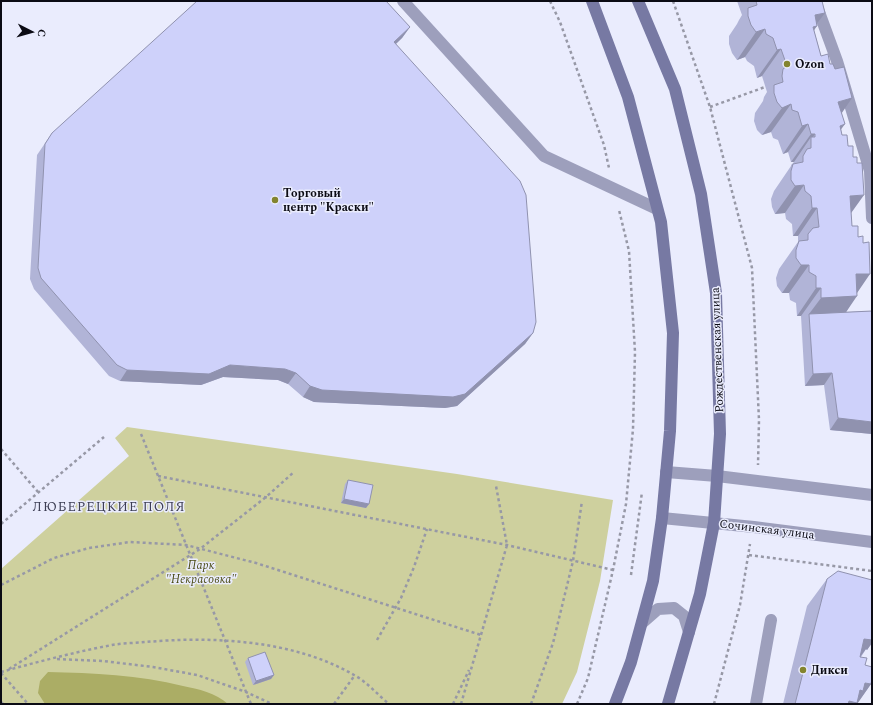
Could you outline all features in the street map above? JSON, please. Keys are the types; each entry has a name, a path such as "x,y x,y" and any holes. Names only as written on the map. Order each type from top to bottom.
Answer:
{"street":[{"path":"404,1 544,156 657,209"},
{"path":"592,1 628,97 661,222 673,333 670,431 662,518 653,581 631,662 615,704"},
{"name":"Рождественская улица","path":"638,1 675,89 701,194 716,293 720,434 714,523 700,594 668,704"},
{"path":"814,1 837,61 870,171 872,218"},
{"path":"666,472 717,476 872,495"},
{"name":"Сочинская улица","path":"662,518 872,542"},
{"path":"642,623 658,609 674,608 684,616 689,632"},
{"path":"756,704 771,620"}],"path":[{"path":"550,1 560,22 604,145 629,251 635,352 632,429 626,504 613,570 588,678 577,704"},
{"path":"673,1 710,107 752,268 759,420 758,468"},
{"path":"710,107 765,87"},
{"path":"141,434 251,704"},
{"path":"1,524 104,437"},
{"path":"1,449 38,492"},
{"path":"6,671 200,549 266,497 294,472"},
{"path":"158,476 507,545 613,570"},
{"path":"461,704 507,545 496,486"},
{"path":"630,575 642,492"},
{"path":"531,704 553,643 573,561 582,501"},
{"path":"377,640 402,598 427,529"},
{"path":"1,584 54,558 89,548 130,542 186,545 256,563 481,635"},
{"path":"714,704 740,605 751,544"},
{"path":"749,555 872,571"},
{"path":"28,704 1,673 52,659 113,645 170,640 225,640 267,645 317,658 355,675 389,704"},
{"path":"52,659 103,661 153,667 196,675 246,692 272,704"},
{"path":"453,704 473,662"},
{"path":"334,704 355,675"}],"green space":[{"name":"Парк \"Некрасовка\"","path":"127,427 457,474 613,500 600,581 577,672 562,704 1,704 1,569 129,456 115,438"},
{"path":"48,672 116,675 150,679 207,692 228,704 45,704 38,693 40,681"}],"building":[{"name":"Торговый центр \"Краски\"","path":"197,1 386,1 410,27 394,42 520,181 526,195 536,322 533,333 465,394 453,397 322,390 310,386 296,373 285,369 230,365 209,374 127,370 117,365 41,278 38,268 45,144 52,133"},
{"path":"756,1 822,1 825,13 815,15 817,26 813,27 821,56 828,54 830,64 833,64 835,69 844,67 852,98 838,102 845,124 840,126 842,135 847,135 848,146 853,146 853,157 857,157 857,163 862,163 864,195 850,196 852,226 858,226 858,237 863,236 863,243 869,242 870,274 856,274 857,296 821,298 821,288 816,288 816,276 809,272 809,265 801,265 796,258 796,250 799,241 808,240 808,234 813,228 819,227 817,208 812,208 811,196 805,191 804,185 795,186 791,180 791,171 793,164 803,162 803,156 807,149 811,148 811,137 815,137 815,134 811,134 808,124 802,126 798,112 792,110 791,104 782,108 777,102 774,93 774,85 783,82 783,69 787,66 781,49 777,50 773,38 766,34 765,29 756,32 751,25 748,16 748,8 757,5"},
{"path":"872,311 872,422 838,418 832,373 813,374 809,314"},
{"path":"348,480 373,485 369,504 344,499"},
{"path":"838,571 872,580 872,640 864,639 860,657 867,658 865,665 872,667 871,684 865,683 863,691 860,690 857,703 849,701 848,704 795,704 827,579"},
{"path":"265,652 274,675 256,681 248,658"}],"place":[{"name":"Ozon","path":"787,64"},
{"name":"Торговый центр \"Краски\"","path":"275,200"},
{"name":"Дикси","path":"803,670"}],"district":[{"name":"ЛЮБЕРЕЦКИЕ ПОЛЯ","path":"109,506"}]}
